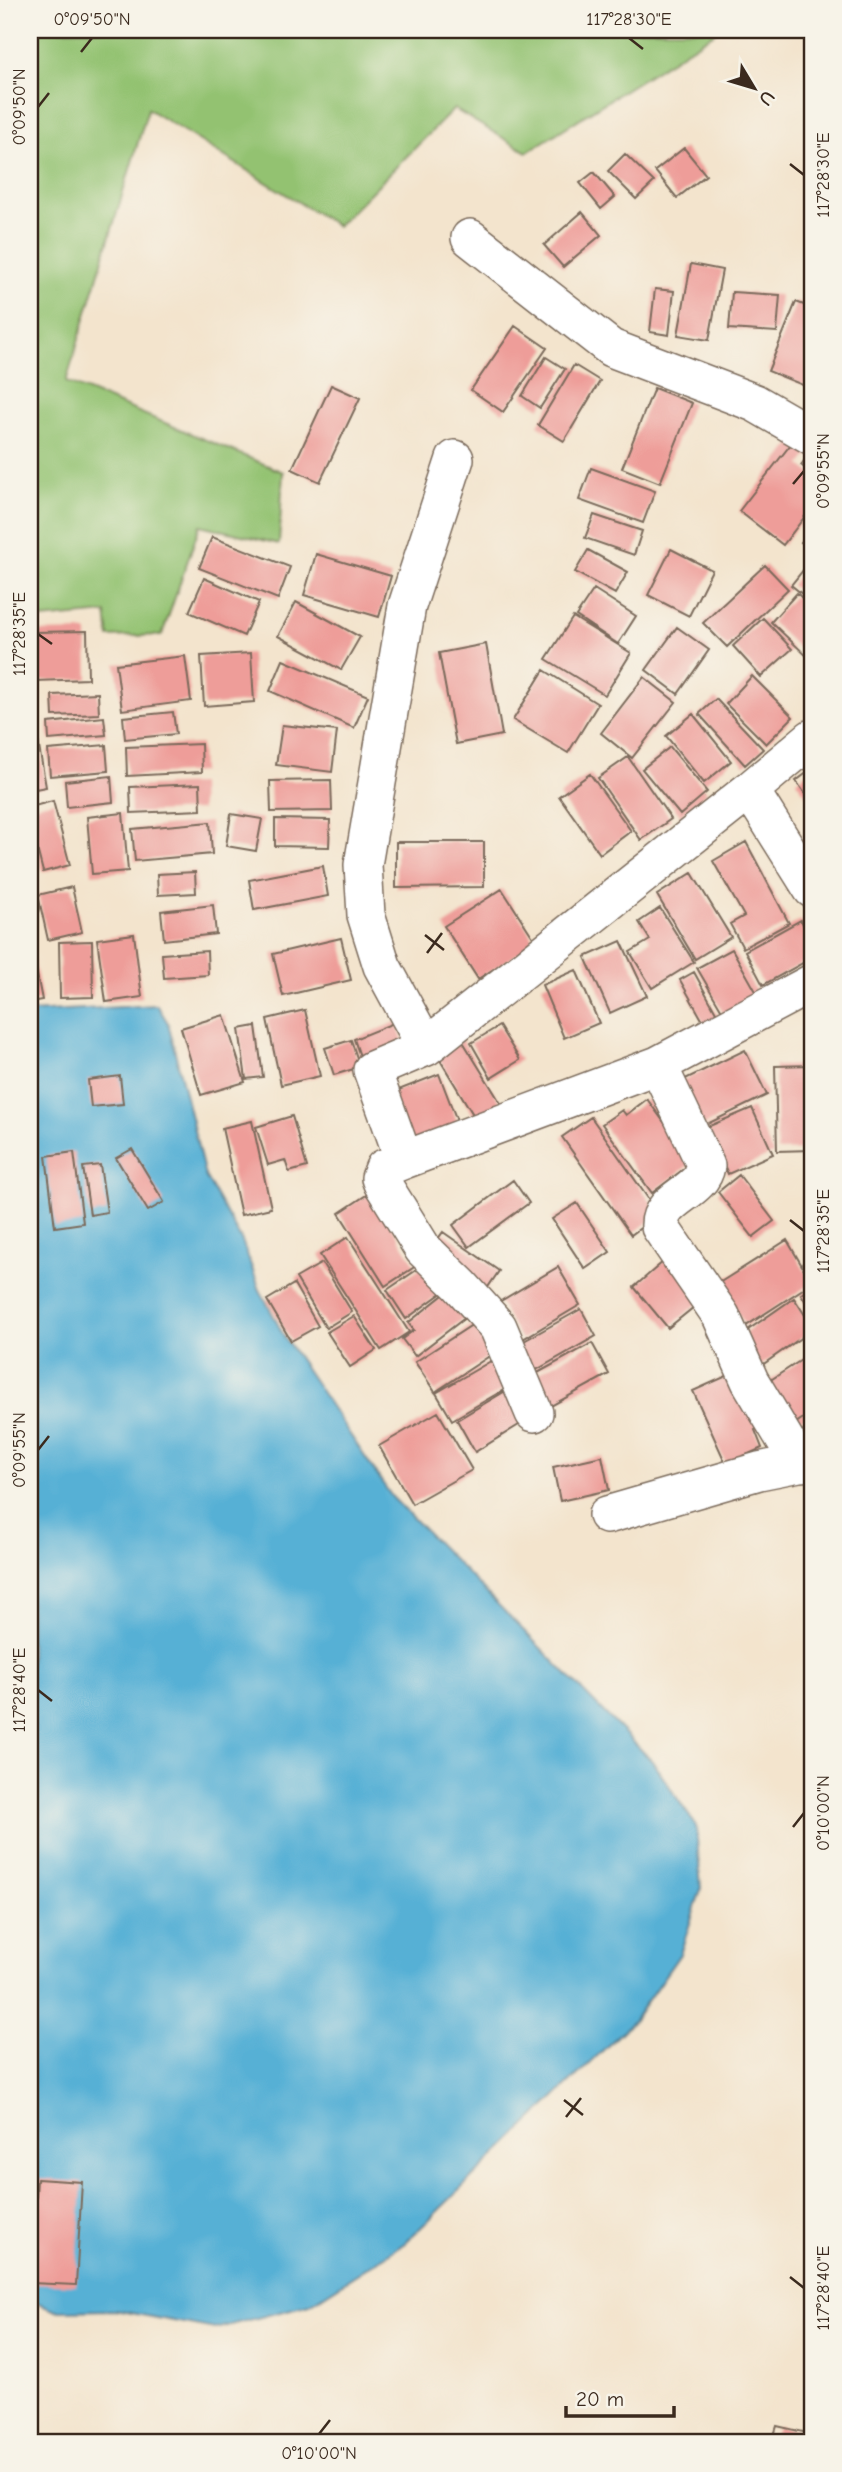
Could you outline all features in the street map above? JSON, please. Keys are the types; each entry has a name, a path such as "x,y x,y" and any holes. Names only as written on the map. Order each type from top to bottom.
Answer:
{"street":[{"path":"470,238 611,348 755,403 812,436"},
{"path":"426,1047 382,966 366,915 363,865 407,606 455,459"},
{"path":"404,1160 372,1070 426,1047 812,738"},
{"path":"750,790 812,889"},
{"path":"534,1413 498,1327 424,1249 382,1183 380,1178 384,1168 658,1065 812,983"},
{"path":"607,1515 759,1471 806,1463 750,1381 721,1315 660,1227 663,1211 701,1178 706,1166 658,1065"}],"green space":[{"path":"30,30 719,30 527,152 454,109 337,226 148,109 66,382 283,472 279,544 200,525 162,635 109,637 106,613 30,620"}],"water":[{"path":"157,1005 168,1023 205,1176 242,1241 260,1290 285,1338 392,1497 652,1761 696,1826 701,1889 680,1954 633,2021 405,2243 310,2304 215,2329 115,2310 59,2311 30,2300 30,1012"}],"building":[{"path":"684,148 706,175 677,198 655,171"},
{"path":"625,154 654,182 636,199 608,171"},
{"path":"594,172 615,197 601,209 580,183"},
{"path":"582,212 601,235 563,267 544,245"},
{"path":"691,264 722,270 709,340 678,335"},
{"path":"655,289 674,291 669,335 650,332"},
{"path":"732,292 780,295 777,332 729,329"},
{"path":"796,302 812,308 810,388 768,371"},
{"path":"515,326 547,348 503,412 471,390"},
{"path":"546,357 565,369 540,408 522,396"},
{"path":"574,365 600,381 564,441 538,425"},
{"path":"331,385 360,398 320,482 292,469"},
{"path":"654,388 692,403 660,483 622,468"},
{"path":"798,435 812,450 801,465 812,474 812,507 783,545 739,511"},
{"path":"591,468 655,491 643,523 579,500"},
{"path":"594,515 642,531 634,555 585,538"},
{"path":"812,529 812,551 801,542"},
{"path":"212,537 290,567 278,599 199,568"},
{"path":"671,549 712,570 689,616 648,595"},
{"path":"588,550 628,572 615,594 575,572"},
{"path":"316,554 391,576 379,617 304,595"},
{"path":"812,559 812,602 791,585"},
{"path":"765,565 788,589 727,647 703,623"},
{"path":"204,578 259,602 244,636 189,612"},
{"path":"594,589 636,616 618,644 576,616"},
{"path":"797,593 812,608 812,661 771,622"},
{"path":"296,602 360,637 341,670 278,636"},
{"path":"573,617 631,653 605,695 546,659"},
{"path":"763,618 792,649 761,677 733,646"},
{"path":"677,627 709,650 678,694 646,670"},
{"path":"87,631 88,679 36,681 35,632"},
{"path":"486,644 502,735 456,744 439,653"},
{"path":"251,653 254,702 204,706 201,656"},
{"path":"185,656 191,701 122,710 116,664"},
{"path":"283,660 368,696 354,728 270,691"},
{"path":"544,670 598,704 568,753 513,720"},
{"path":"752,676 793,717 766,744 726,704"},
{"path":"644,677 676,702 632,758 601,733"},
{"path":"98,693 99,714 53,716 52,695"},
{"path":"716,699 763,749 745,765 699,714"},
{"path":"173,712 176,734 125,739 123,717"},
{"path":"693,714 731,761 704,783 666,736"},
{"path":"104,717 106,735 49,740 48,723"},
{"path":"282,725 337,731 332,772 276,765"},
{"path":"38,741 46,787 30,790 30,742"},
{"path":"201,744 202,772 127,776 126,747"},
{"path":"106,745 108,771 50,776 48,750"},
{"path":"670,747 707,792 680,815 642,769"},
{"path":"628,757 671,819 641,840 598,778"},
{"path":"812,769 812,803 796,781"},
{"path":"590,774 631,831 600,854 559,796"},
{"path":"111,776 113,802 67,807 65,781"},
{"path":"331,780 332,811 271,812 270,781"},
{"path":"200,784 201,810 131,813 130,787"},
{"path":"53,801 70,865 43,872 30,821 30,807"},
{"path":"123,813 128,871 92,874 87,817"},
{"path":"231,814 262,819 256,851 226,846"},
{"path":"275,819 330,820 329,847 275,846"},
{"path":"210,822 212,854 135,861 132,829"},
{"path":"396,842 484,842 484,887 396,888"},
{"path":"746,842 789,923 743,948 730,924 744,916 713,861"},
{"path":"323,866 328,896 254,910 249,880"},
{"path":"195,872 196,893 158,895 157,874"},
{"path":"692,873 731,937 695,959 657,895"},
{"path":"72,887 82,932 48,940 38,895"},
{"path":"502,889 536,942 478,979 444,926"},
{"path":"213,905 216,934 164,940 161,911"},
{"path":"660,908 694,962 652,988 630,952 650,940 639,922"},
{"path":"801,920 812,942 812,958 763,985 745,951"},
{"path":"134,934 142,997 106,1002 97,939"},
{"path":"341,938 351,980 283,996 273,954"},
{"path":"30,940 42,1000 30,1002"},
{"path":"92,941 93,997 60,998 59,942"},
{"path":"621,941 647,996 610,1013 585,957"},
{"path":"732,949 762,1002 728,1021 697,968"},
{"path":"207,951 208,975 164,978 162,954"},
{"path":"576,970 599,1023 564,1038 542,985"},
{"path":"694,972 723,1025 709,1032 680,980"},
{"path":"305,1010 320,1076 281,1085 267,1019"},
{"path":"224,1015 245,1082 201,1095 181,1028"},
{"path":"396,1022 407,1051 364,1068 354,1039"},
{"path":"256,1026 263,1077 246,1079 239,1029"},
{"path":"499,1026 520,1060 491,1078 471,1043"},
{"path":"351,1040 360,1067 334,1075 325,1048"},
{"path":"462,1040 508,1115 483,1131 437,1055"},
{"path":"745,1050 767,1095 699,1128 677,1083"},
{"path":"812,1065 812,1150 777,1151 775,1066"},
{"path":"439,1074 462,1134 413,1152 391,1093"},
{"path":"120,1076 123,1104 91,1107 88,1080"},
{"path":"647,1099 693,1162 652,1193 602,1124 622,1110 626,1115"},
{"path":"752,1108 773,1154 728,1174 707,1127"},
{"path":"292,1116 307,1167 289,1172 285,1160 268,1165 256,1127"},
{"path":"591,1117 659,1214 631,1235 562,1137"},
{"path":"252,1121 271,1208 241,1215 222,1128"},
{"path":"132,1149 164,1202 148,1211 116,1158"},
{"path":"74,1152 83,1223 55,1227 46,1156"},
{"path":"100,1165 107,1212 90,1215 83,1167"},
{"path":"739,1175 774,1221 753,1237 718,1192"},
{"path":"513,1180 529,1203 469,1247 453,1225"},
{"path":"371,1192 416,1266 385,1286 339,1213"},
{"path":"577,1203 610,1252 585,1269 552,1219"},
{"path":"443,1232 499,1271 486,1290 429,1251"},
{"path":"348,1237 409,1332 381,1350 320,1255"},
{"path":"787,1240 812,1283 746,1326 719,1283"},
{"path":"671,1255 705,1298 668,1328 634,1287"},
{"path":"322,1263 352,1312 326,1328 296,1278"},
{"path":"424,1265 443,1292 406,1319 387,1290"},
{"path":"558,1267 580,1305 521,1340 499,1302"},
{"path":"294,1284 318,1326 291,1341 267,1300"},
{"path":"812,1287 812,1312 801,1294"},
{"path":"447,1292 466,1317 415,1356 402,1339 414,1330 408,1323"},
{"path":"794,1298 812,1330 755,1370 735,1339"},
{"path":"581,1309 596,1336 524,1377 508,1350"},
{"path":"354,1316 376,1350 350,1367 327,1332"},
{"path":"478,1321 497,1351 435,1392 415,1362"},
{"path":"592,1343 609,1374 540,1412 523,1381"},
{"path":"812,1353 812,1412 793,1425 766,1383"},
{"path":"496,1358 512,1385 452,1420 436,1393"},
{"path":"740,1370 764,1426 755,1430 762,1448 726,1464 693,1391"},
{"path":"514,1386 532,1417 475,1452 457,1420"},
{"path":"438,1412 472,1470 412,1504 379,1446"},
{"path":"602,1456 609,1490 560,1501 553,1467"},
{"path":"37,2179 82,2182 76,2285 31,2283"},
{"path":"777,2426 812,2434 812,2442 772,2442"}]}
